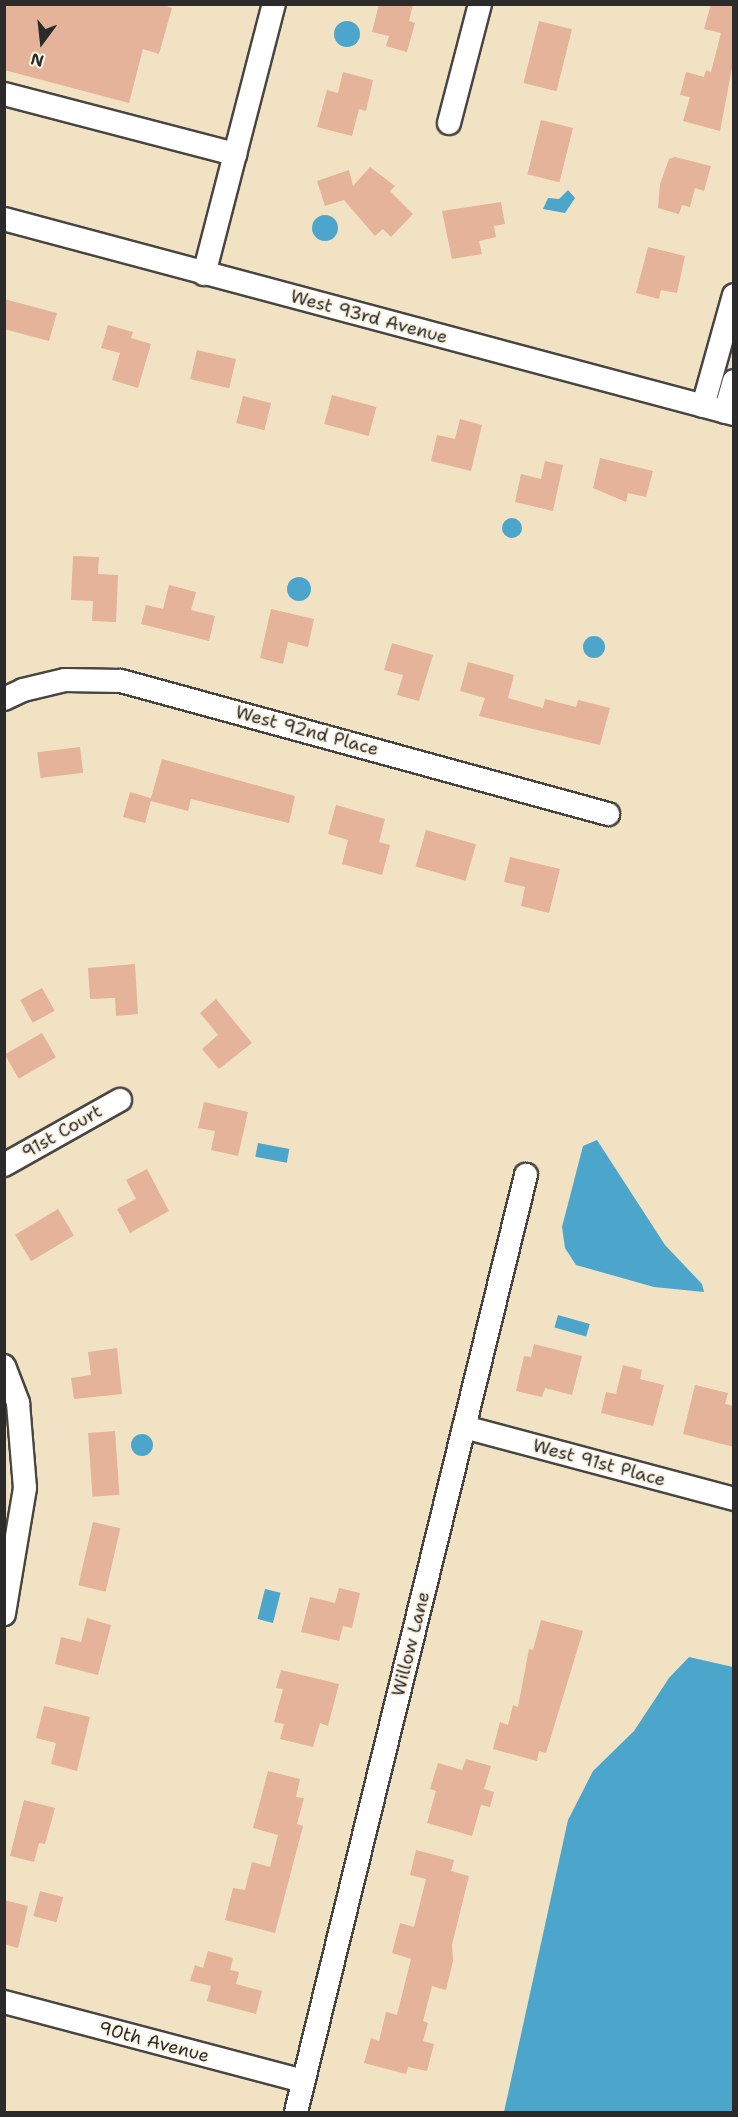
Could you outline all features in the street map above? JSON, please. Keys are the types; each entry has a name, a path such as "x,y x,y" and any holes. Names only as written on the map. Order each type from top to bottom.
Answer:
{"street":[{"path":"204,274 274,4"},
{"path":"449,123 480,4"},
{"path":"4,94 235,154"},
{"name":"West 93rd Avenue","path":"4,219 729,413"},
{"path":"703,406 734,296"},
{"path":"729,413 734,381"},
{"name":"West 92nd Place","path":"4,699 23,690 65,680 121,681 608,814"},
{"name":"91st Court","path":"4,1165 120,1100"},
{"name":"Willow Lane","path":"296,2112 525,1175"},
{"path":"4,1366 18,1403 25,1488 4,1614"},
{"name":"West 91st Place","path":"464,1427 734,1499"},
{"name":"90th Avenue","path":"4,2002 303,2081"}],"water":[{"path":"347,21 356,25 360,34 356,43 347,47 338,43 334,34 338,25"},
{"path":"568,190 575,198 565,213 543,209 548,198 559,199"},
{"path":"325,215 334,219 338,228 334,237 325,241 316,237 312,228 316,219"},
{"path":"508,518 516,518 522,524 522,532 516,538 508,538 502,532 502,524"},
{"path":"299,577 307,581 311,589 307,597 299,601 291,597 287,589 291,581"},
{"path":"594,636 604,643 605,647 598,657 594,658 584,651 583,647 590,637"},
{"path":"597,1140 665,1245 702,1284 704,1292 654,1287 576,1265 565,1248 562,1227 583,1146"},
{"path":"258,1143 289,1149 287,1163 255,1157"},
{"path":"558,1315 590,1324 586,1337 554,1327"},
{"path":"142,1434 150,1437 153,1445 150,1453 142,1456 134,1453 131,1445 134,1437"},
{"path":"265,1589 281,1593 273,1623 258,1619"},
{"path":"689,1657 733,1667 733,2112 504,2112 568,1820 593,1771 634,1731 669,1678"}],"building":[{"path":"4,4 161,4 172,8 159,54 143,49 129,103 4,70"},
{"path":"379,4 413,4 409,21 415,23 407,52 386,46 389,36 372,32"},
{"path":"711,4 734,4 734,58 720,131 683,121 690,97 680,95 686,72 704,77 706,70 711,72 721,33 704,29"},
{"path":"539,21 572,29 557,91 524,83"},
{"path":"343,72 373,80 366,111 359,109 352,136 317,127 327,90 338,93"},
{"path":"541,120 573,128 559,182 527,174"},
{"path":"675,157 711,166 704,191 695,188 690,207 682,205 679,214 658,208 660,184 669,159"},
{"path":"370,167 395,186 390,191 413,214 391,237 383,229 375,236 344,200 325,206 317,181 349,170 353,186"},
{"path":"501,202 505,224 494,226 496,237 479,241 482,254 452,259 442,211"},
{"path":"648,247 685,256 677,293 661,290 659,299 636,293"},
{"path":"4,299 57,313 49,341 4,329"},
{"path":"108,325 133,332 131,338 151,344 138,388 112,380 120,353 101,348"},
{"path":"197,350 236,359 229,388 190,379"},
{"path":"332,395 376,407 369,436 324,424"},
{"path":"243,396 271,403 264,430 236,423"},
{"path":"460,419 482,425 471,471 431,461 437,435 455,439"},
{"path":"600,458 653,471 646,497 628,493 626,502 593,488"},
{"path":"545,461 563,465 553,511 515,502 521,474 541,479"},
{"path":"73,556 99,557 98,574 118,575 116,622 92,621 93,601 71,600"},
{"path":"169,585 196,592 191,610 215,616 209,641 141,624 146,605 163,609"},
{"path":"271,609 314,619 308,647 288,642 283,664 260,658"},
{"path":"392,643 433,655 419,701 397,695 403,675 384,670"},
{"path":"468,662 514,675 508,698 543,708 545,699 576,707 578,700 610,708 600,745 479,716 485,698 460,691"},
{"path":"80,747 83,773 40,778 37,752"},
{"path":"162,759 295,796 289,823 191,799 188,811 151,801 145,823 123,817 130,792 151,798"},
{"path":"336,805 385,819 379,842 390,845 382,875 342,864 348,840 328,834"},
{"path":"426,830 476,844 466,881 416,867"},
{"path":"510,857 560,869 549,913 521,906 525,887 504,882"},
{"path":"135,964 138,1014 116,1016 115,998 90,999 88,968"},
{"path":"42,988 55,1011 33,1023 20,1000"},
{"path":"216,999 252,1043 219,1069 202,1049 218,1035 200,1013"},
{"path":"42,1033 56,1057 19,1079 5,1054"},
{"path":"204,1102 248,1112 238,1156 211,1150 215,1131 198,1128"},
{"path":"147,1169 169,1211 130,1233 117,1209 136,1199 126,1180"},
{"path":"58,1209 74,1236 31,1261 15,1235"},
{"path":"534,1344 582,1356 572,1395 545,1388 542,1397 516,1391 524,1356 531,1357"},
{"path":"117,1348 122,1394 74,1399 71,1378 91,1375 88,1352"},
{"path":"623,1365 642,1370 640,1379 664,1385 653,1426 601,1413 606,1392 616,1394"},
{"path":"695,1385 728,1393 725,1404 734,1406 734,1447 683,1434"},
{"path":"115,1431 119,1495 93,1497 88,1433"},
{"path":"93,1522 120,1528 106,1592 78,1585"},
{"path":"339,1588 360,1593 352,1628 343,1626 339,1641 301,1632 310,1597 335,1603"},
{"path":"87,1618 111,1625 98,1675 55,1664 61,1637 81,1642"},
{"path":"541,1620 583,1631 546,1753 539,1751 537,1761 493,1749 500,1722 508,1725 513,1705 518,1707 529,1649 533,1650"},
{"path":"281,1670 339,1684 328,1726 320,1723 313,1747 280,1739 284,1724 274,1722 283,1689 276,1688"},
{"path":"44,1706 90,1717 77,1771 51,1764 56,1743 36,1738"},
{"path":"466,1759 491,1766 484,1789 494,1792 490,1807 481,1805 472,1836 427,1823 436,1791 430,1789 438,1763 462,1770"},
{"path":"268,1771 300,1779 296,1797 304,1798 297,1824 303,1826 275,1933 225,1920 233,1888 245,1890 252,1862 270,1867 278,1835 253,1828"},
{"path":"24,1800 55,1808 45,1844 39,1843 34,1862 10,1856"},
{"path":"416,1850 454,1860 451,1871 469,1876 452,1945 453,1961 446,1990 432,1986 423,2021 428,2023 423,2041 434,2044 427,2071 408,2067 406,2074 364,2063 371,2038 379,2041 386,2012 397,2015 411,1959 392,1953 400,1923 414,1927 426,1879 410,1875"},
{"path":"40,1891 63,1897 56,1922 33,1916"},
{"path":"4,1900 28,1906 18,1948 4,1944"},
{"path":"208,1951 233,1958 230,1970 239,1972 236,1984 262,1991 256,2014 207,2001 211,1986 190,1981 195,1965 203,1968"}]}
